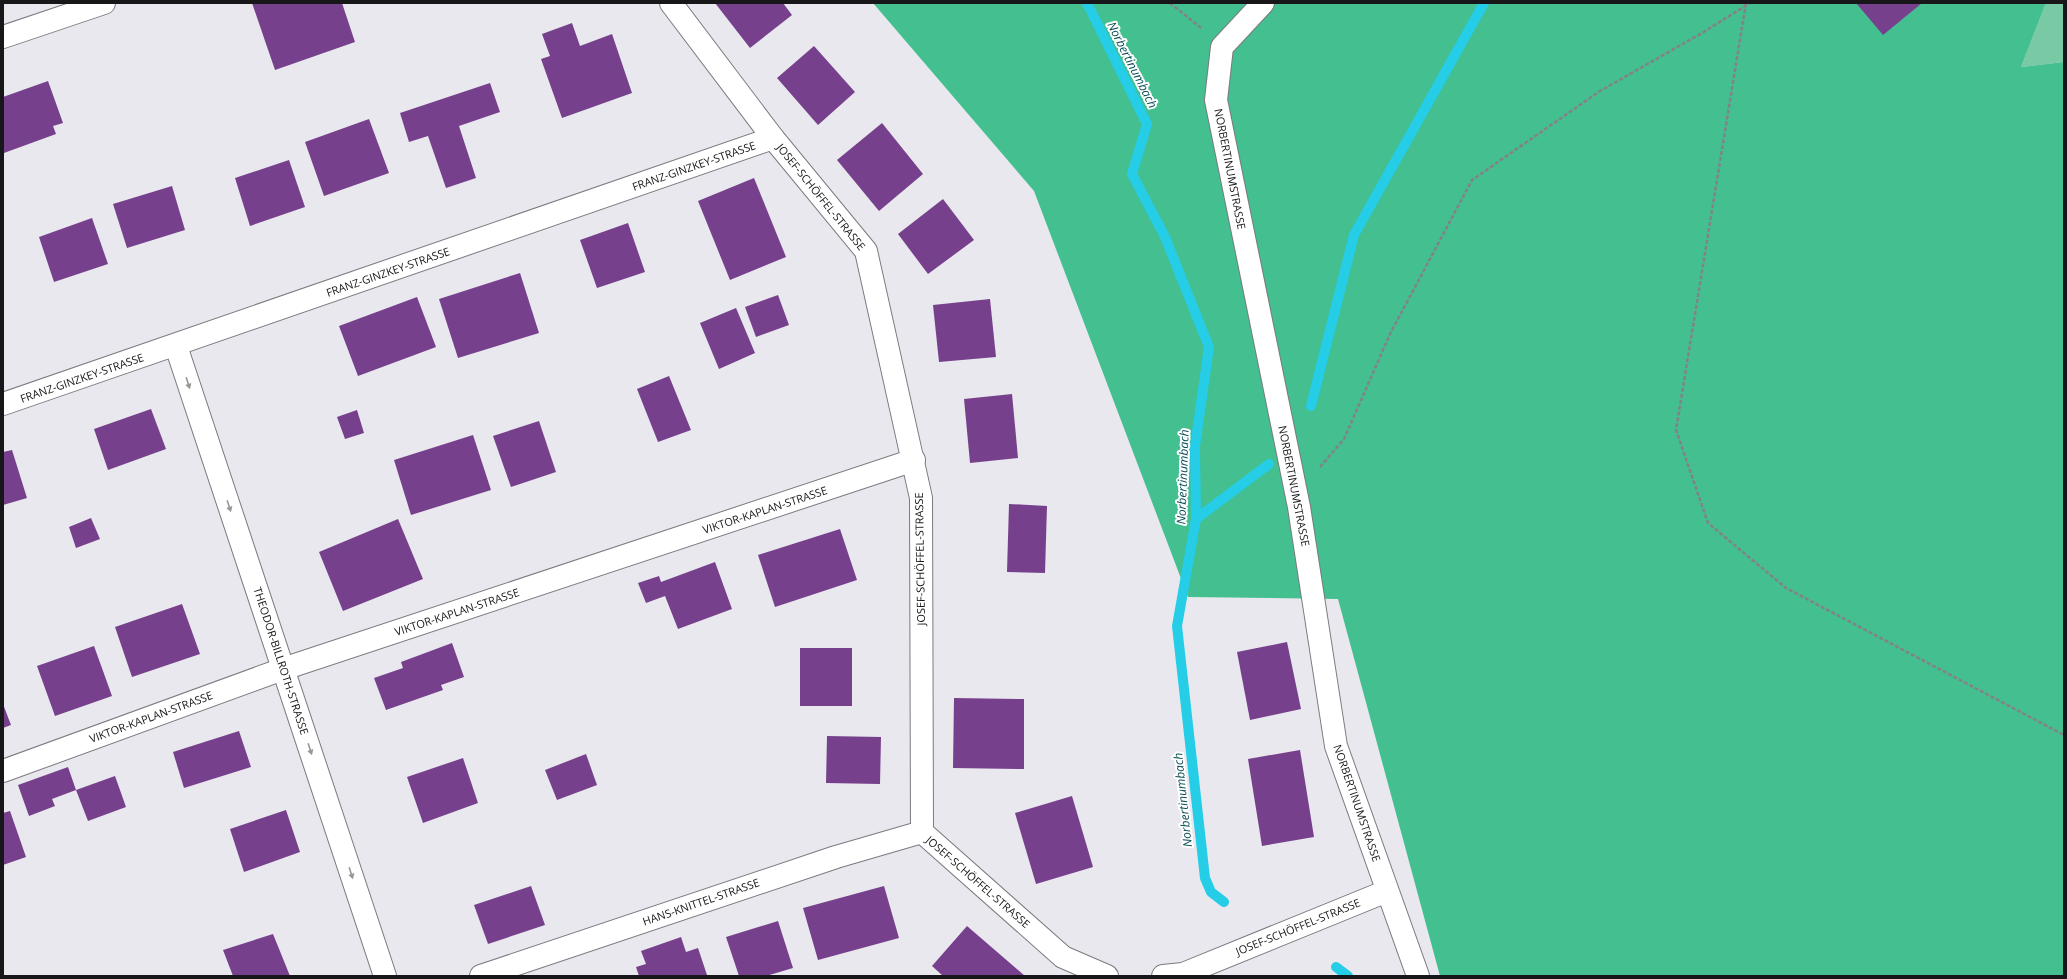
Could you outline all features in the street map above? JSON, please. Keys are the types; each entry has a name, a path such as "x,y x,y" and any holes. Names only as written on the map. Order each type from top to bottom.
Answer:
{"street":[{"path":"3,37 104,3"},
{"name":"JOSEF-SCHÖFFEL-STRASSE","path":"671,3 773,138 866,251 914,460 921,498 922,832 1063,956 1107,976"},
{"path":"1222,47 1263,3"},
{"name":"NORBERTINUMSTRASSE","path":"1222,47 1216,100 1296,495 1336,746 1418,976"},
{"name":"FRANZ-GINZKEY-STRASSE","path":"3,404 176,346 773,138"},
{"name":"THEODOR-BILLROTH-STRASSE","path":"176,346 385,976"},
{"name":"VIKTOR-KAPLAN-STRASSE","path":"3,771 284,669 914,460"},
{"name":"HANS-KNITTEL-STRASSE","path":"481,976 836,857 922,832"},
{"name":"JOSEF-SCHÖFFEL-STRASSE","path":"1163,976 1183,974 1387,891"}],"path":[{"path":"1170,3 1222,47"},
{"path":"1296,495 1344,439 1390,334 1472,180 1600,91 1702,33 1750,3"},
{"path":"1746,5 1676,430 1708,523 1786,588 2064,735"}],"green space":[{"path":"873,3 2046,3 2021,67 2064,62 2064,976 1440,976 1338,599 1188,597 1034,191"},
{"path":"2046,3 2064,3 2064,62 2021,67"}],"building":[{"path":"252,3 342,3 355,42 275,70"},
{"path":"715,3 783,3 792,15 750,48"},
{"path":"1856,3 1922,3 1883,35"},
{"path":"572,23 580,46 612,34 632,93 562,118 541,59 550,56 542,34"},
{"path":"814,46 855,92 818,125 777,78"},
{"path":"48,81 63,123 53,126 56,134 4,153 3,97"},
{"path":"490,83 500,112 459,126 476,178 446,188 428,136 409,142 400,113"},
{"path":"369,119 389,173 324,196 305,142"},
{"path":"882,123 923,174 879,211 837,160"},
{"path":"289,160 305,207 250,226 235,178"},
{"path":"754,178 786,257 730,280 698,201"},
{"path":"172,186 185,230 127,248 113,204"},
{"path":"943,199 974,240 928,274 898,234"},
{"path":"92,218 108,264 54,282 39,237"},
{"path":"628,223 645,272 597,288 580,240"},
{"path":"520,273 539,333 458,358 439,299"},
{"path":"778,295 789,325 756,337 745,307"},
{"path":"417,297 436,347 358,376 339,326"},
{"path":"990,299 996,357 939,362 933,305"},
{"path":"736,308 755,353 719,369 700,323"},
{"path":"669,376 691,430 658,442 637,389"},
{"path":"1012,394 1018,458 970,463 964,399"},
{"path":"151,409 166,449 108,470 94,429"},
{"path":"357,410 364,433 345,439 337,417"},
{"path":"539,421 556,472 511,487 493,436"},
{"path":"473,435 491,490 411,515 394,460"},
{"path":"12,450 27,498 3,505 3,452"},
{"path":"1009,504 1047,506 1045,573 1007,572"},
{"path":"91,518 100,539 76,548 69,527"},
{"path":"398,519 423,579 343,611 319,552"},
{"path":"840,529 857,580 775,607 758,555"},
{"path":"715,562 732,609 678,629 665,596 646,603 638,583 659,576 661,582"},
{"path":"182,604 200,654 132,677 115,627"},
{"path":"1287,642 1301,709 1250,720 1237,652"},
{"path":"452,643 464,677 441,685 443,690 386,710 374,678 403,668 401,662"},
{"path":"94,646 112,696 55,716 37,666"},
{"path":"800,648 852,648 852,706 800,706"},
{"path":"954,698 1024,699 1024,769 953,768"},
{"path":"3,704 11,725 3,728"},
{"path":"239,731 251,767 184,788 173,752"},
{"path":"827,736 881,737 880,784 826,783"},
{"path":"1300,750 1314,837 1262,846 1248,759"},
{"path":"586,754 597,785 557,800 545,770"},
{"path":"463,758 478,803 423,823 407,777"},
{"path":"68,767 76,790 52,799 55,806 29,816 18,785"},
{"path":"115,776 126,807 88,821 76,790"},
{"path":"1072,796 1093,867 1036,884 1015,813"},
{"path":"286,810 300,852 244,872 230,829"},
{"path":"10,811 26,857 3,865 3,813"},
{"path":"531,886 545,925 488,944 474,905"},
{"path":"884,886 899,938 818,960 803,908"},
{"path":"778,921 793,968 766,976 739,976 726,937"},
{"path":"967,926 1025,976 943,976 932,966"},
{"path":"273,934 290,976 233,976 223,950"},
{"path":"681,937 686,952 698,948 707,975 639,976 636,967 646,964 641,951"}],"waterway":[{"name":"Norbertinumbach","path":"1087,3 1147,124 1132,174 1165,237 1209,347 1195,446 1196,519 1177,626 1205,878 1211,892 1224,902"},
{"path":"1311,406 1354,235 1484,3"},
{"path":"1196,519 1269,464"},
{"name":"Norbertinumbach","path":"1336,967 1348,976"}]}
